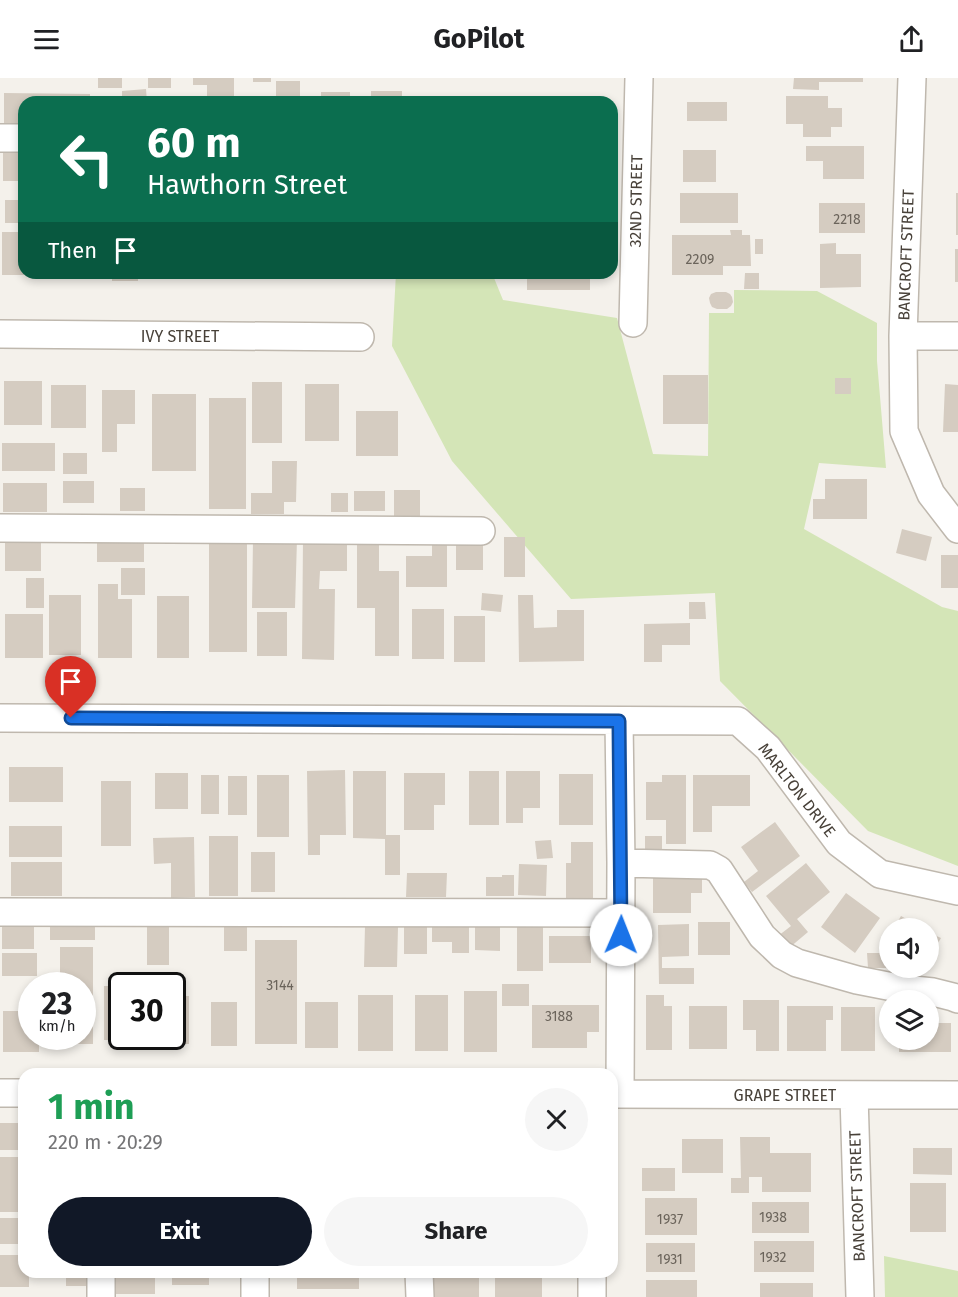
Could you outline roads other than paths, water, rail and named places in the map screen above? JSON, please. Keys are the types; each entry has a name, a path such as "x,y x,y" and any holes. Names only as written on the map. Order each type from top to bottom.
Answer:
{"street":[{"name":"32ND STREET","path":"633,323 624,143 639,78"},
{"name":"BANCROFT STREET","path":"912,78 903,336 904,431 931,494 958,529"},
{"path":"0,138 18,138"},
{"name":"IVY STREET","path":"0,334 360,337"},
{"path":"903,336 958,336"},
{"path":"0,528 481,531"},
{"path":"0,718 619,721 621,913 617,1068"},
{"name":"MARLTON DRIVE","path":"619,721 738,722 768,748 839,843 880,874 958,891"},
{"path":"621,863 710,865 719,870 762,936 782,956 797,963 857,980 933,992 958,999"},
{"path":"0,912 621,913"},
{"path":"0,1093 18,1093"},
{"name":"GRAPE STREET","path":"618,1095 958,1095"},
{"name":"BANCROFT STREET","path":"854,1095 860,1297"},
{"path":"101,1278 101,1297"},
{"path":"255,1278 255,1297"},
{"path":"419,1278 420,1297"},
{"path":"592,1278 592,1297"}]}
